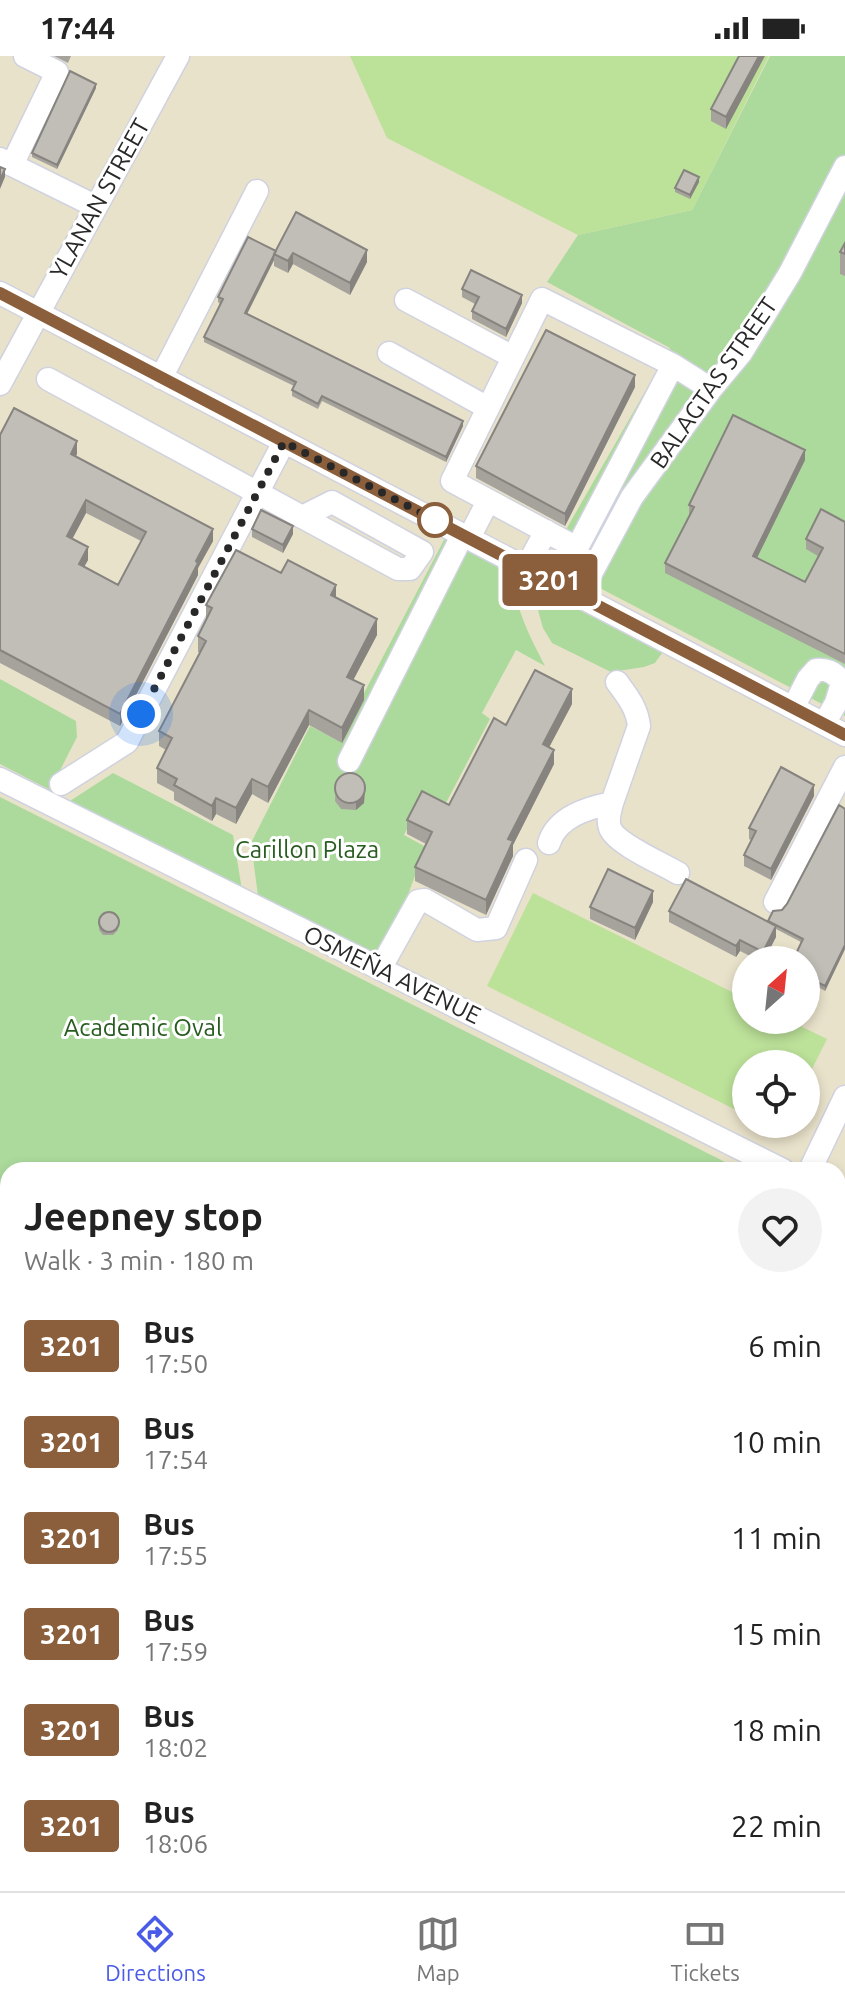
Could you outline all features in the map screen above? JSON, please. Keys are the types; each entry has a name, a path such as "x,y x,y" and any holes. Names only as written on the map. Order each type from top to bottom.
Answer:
{"street":[{"path":"25,56 57,72 6,162 95,206"},
{"name":"YLANAN STREET","path":"0,384 178,56"},
{"name":"BALAGTAS STREET","path":"579,596 632,497 741,353 790,273 844,173"},
{"path":"161,378 257,191"},
{"path":"0,293 845,735"},
{"path":"673,365 577,548 452,481 542,299 673,365 711,389"},
{"path":"406,300 513,357"},
{"path":"389,353 488,408"},
{"path":"48,379 257,492 302,517 398,569 410,569 422,552 332,502 302,517"},
{"path":"61,784 127,742 284,442"},
{"path":"349,761 466,536 488,501"},
{"path":"526,568 546,531"},
{"path":"793,708 808,679 816,670 826,669 842,683 836,703 824,724"},
{"path":"617,682 631,701 638,715 639,726 612,803 610,830 621,841 678,873"},
{"path":"775,902 845,767"},
{"name":"OSMEÑA AVENUE","path":"0,779 767,1162"},
{"path":"549,843 554,831 571,817 612,803"},
{"path":"380,969 418,901 425,900 477,930 496,928 526,860"},
{"path":"814,1162 845,1097"}],"shaded area":[{"path":"0,56 845,56 845,1162 0,1162"}],"green space":[{"path":"350,56 769,56 692,210 578,235 387,138"},
{"path":"770,56 845,56 845,716 548,561 670,348 547,282 578,235 692,210"},
{"name":"Carillon Plaza","path":"445,538 514,576 520,611 545,666 516,650 482,713 490,719 446,803 426,793 404,835 426,847 407,897 377,958 258,896 251,843 310,726 339,741"},
{"path":"539,589 662,653 655,663 611,672 552,643 543,628 536,603"},
{"path":"0,679 76,721 77,737 50,790 0,764"},
{"path":"113,773 233,835 242,890 70,801"},
{"name":"Academic Oval","path":"0,797 725,1162 0,1162"},
{"path":"533,893 732,992 732,1034 817,1034 827,1039 820,1053 820,1050 732,1050 732,1108 487,986"}],"building":[{"path":"739,56 759,56 726,117 711,109"},
{"path":"70,71 96,84 57,165 32,153"},
{"path":"684,170 699,177 690,195 675,188"},
{"path":"296,212 367,250 350,283 293,253 288,261 274,254"},
{"path":"248,237 276,251 245,313 463,421 446,457 322,396 318,404 292,390 296,382 204,337 223,299 218,297"},
{"path":"471,270 522,295 506,329 472,311 479,297 462,289"},
{"path":"546,330 635,375 565,514 476,466"},
{"path":"14,408 77,441 71,454 213,529 120,714 0,650 0,435","holes":["86,500 146,532 118,585 79,564 88,547 67,536"]},
{"path":"733,415 805,450 753,556 805,582 823,548 806,539 821,509 845,522 845,654 665,563 694,507 689,505"},
{"path":"261,510 293,526 283,545 252,529"},
{"path":"236,550 281,573 288,560 336,585 331,595 377,619 347,677 364,685 342,728 309,710 268,787 252,779 236,808 216,798 212,806 174,785 177,779 157,768 172,738 159,731 206,641 198,636 212,608 206,605"},
{"path":"535,670 572,689 543,744 554,750 508,839 513,841 486,900 415,867 432,832 407,820 422,791 449,805 494,718 506,725"},
{"path":"781,767 814,785 771,869 744,855 756,831 749,828"},
{"path":"350,773 356,774 364,782 364,794 356,802 350,803 344,802 336,794 335,788 336,782 344,774"},
{"path":"839,805 845,809 845,945 825,986 820,984 820,946 800,946 803,939 768,921 773,911 782,910"},
{"path":"608,869 653,891 635,928 590,907"},
{"path":"686,879 776,926 766,946 752,946 740,940 736,946 669,911"},
{"path":"109,912 116,915 119,922 116,929 109,932 102,929 99,922 102,915"}],"bus line":[{"name":"3201","path":"0,293 845,735"}],"route":[{"path":"141,714 284,442 435,520"}]}
